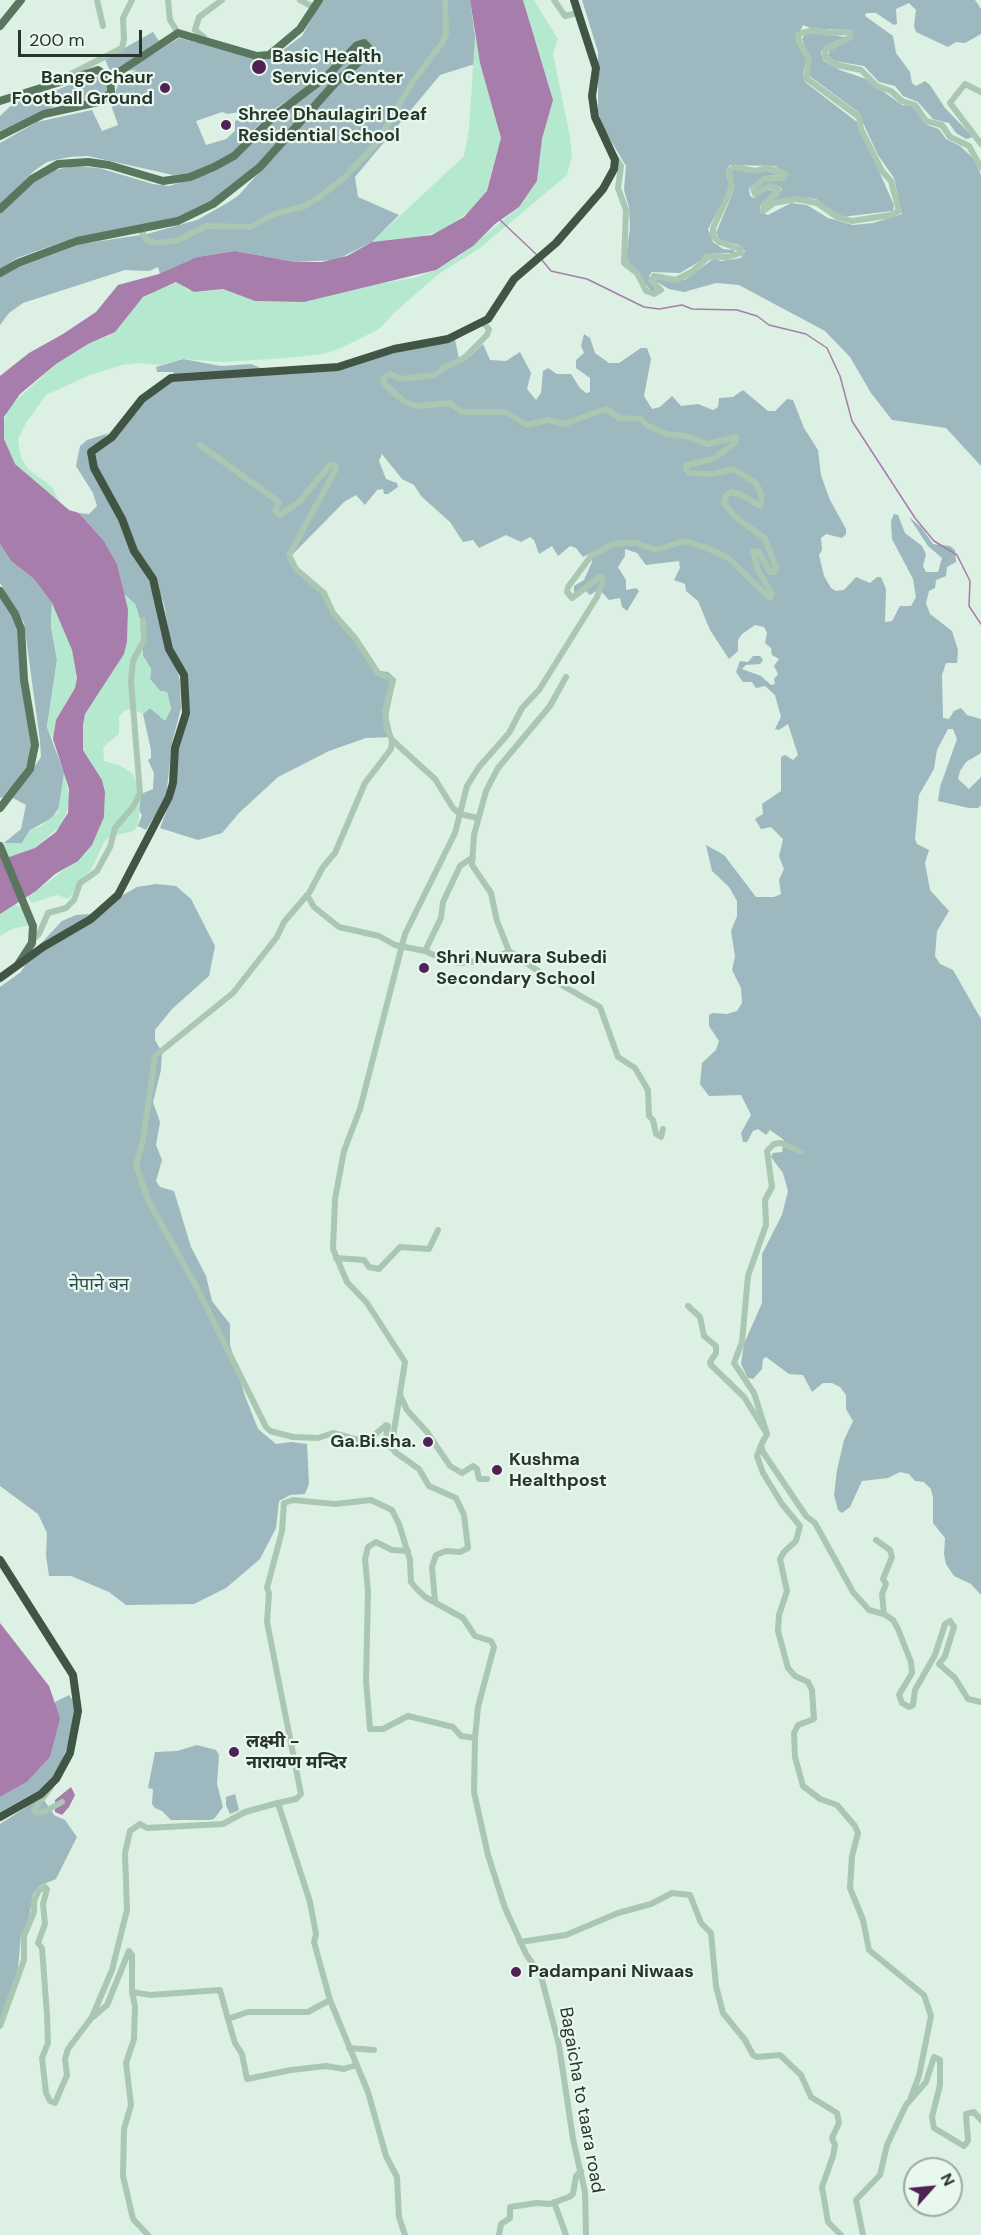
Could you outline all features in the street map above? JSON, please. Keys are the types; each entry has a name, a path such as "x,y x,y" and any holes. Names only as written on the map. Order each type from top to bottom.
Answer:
{"highway":[{"path":"0,978 91,919 118,895 169,797 173,783 175,747 186,713 184,675 169,649 153,579 134,551 122,519 100,482 92,460 92,450 112,437 142,399 171,378 338,367 394,349 448,339 483,323 501,302 514,279 549,249 608,182 614,169 615,160 595,117 592,96 596,68 588,37 574,0"},
{"path":"0,1560 73,1675 78,1711 70,1753 56,1779 41,1794 0,1817"}],"main road":[{"path":"0,26 21,0"},
{"path":"111,78 178,33 263,57 275,52 296,33 317,4"},
{"path":"0,209 32,179 58,164 88,162 109,165 163,181 190,177 214,167 234,156 274,116 328,75 357,45 366,44 369,50 367,55 336,82 260,167 240,186 189,217 164,225 77,241 18,262 0,273"},
{"path":"0,101 98,70 111,78"},
{"path":"0,136 44,114 103,102 111,92 111,78"},
{"path":"0,591 15,614 21,629 24,680 35,745 30,770 0,808"},
{"path":"0,846 29,911 33,926 32,940 17,966"}],"street":[{"path":"98,0 103,26"},
{"path":"55,82 122,48 123,18 132,0"},
{"path":"168,0 170,20 178,33"},
{"path":"202,41 204,37 195,30 199,17 222,0"},
{"path":"300,0 317,4"},
{"path":"140,228 147,240 155,243 176,240 206,226 251,227 274,214 305,206 318,198 344,178 376,144 412,83 442,43 446,34 445,0"},
{"path":"554,0 565,16 577,13"},
{"path":"611,153 620,163 618,188 626,210 624,263 637,273 646,291 654,294 661,290 651,280 654,276 676,280 690,273 708,257 728,258 741,253 740,249 723,245 713,236 713,228 732,187 729,171 734,167 755,171 768,168 786,174 783,178 764,179 753,188 755,194 769,186 778,188 777,193 764,204 763,211 774,203 796,199 817,203 837,217 852,221 891,215 899,211 891,181 882,171 861,129 859,117 806,78 809,59 799,42 798,34 815,30 850,33 850,37 825,50 825,57 837,65 861,70 878,86 891,91 904,103 915,105 926,121 942,125 950,136 969,146 981,168"},
{"path":"981,92 965,84 950,104 981,144"},
{"path":"395,1452 393,1437 405,1362 367,1303 347,1282 333,1249 333,1224 344,1151 360,1109 384,1008 402,947 410,922 435,878 460,814 467,786 479,767 509,733 522,708 539,690 597,597 603,581 602,576 572,598 567,592 568,586 591,556 621,543 632,543 656,550 685,541 728,558 770,598 772,593 758,571 752,553 757,550 768,569 774,572 775,566 768,543 736,518 724,503 726,496 731,492 742,495 760,506 762,503 760,489 753,479 733,469 713,474 687,471 687,465 713,459 735,443 736,437 707,444 686,436 667,434 648,426 641,419 619,418 606,410 564,424 548,420 527,425 506,412 461,412 450,404 417,406 405,402 383,383 384,378 390,374 401,379 435,375 445,367 464,358 487,335 489,329 483,323"},
{"path":"200,445 279,502 275,511 280,515 299,502 330,465 334,465 336,469 289,555 296,569 324,593 333,613 355,638 378,673 393,680 385,711 387,729 392,740 435,779 453,808 460,814 478,818"},
{"path":"32,940 39,934 48,913 66,908 74,900 80,883 97,871 110,847 115,828 133,807 140,793 131,681 133,661 144,640 143,620"},
{"path":"566,677 550,706 498,768 486,791 478,818 472,865 491,893 497,921 509,951 544,975 600,1007 618,1057 634,1068 648,1090 649,1116 653,1120 656,1134 661,1137 663,1129"},
{"path":"92,2018 112,1970 122,1935 126,1910 125,1853 130,1831 140,1824 147,1828 223,1824 245,1812 296,1799 301,1794 267,1622 269,1593 267,1588 282,1531 284,1503 293,1500 335,1504 371,1500 392,1510 408,1551 411,1582 425,1597 435,1601 432,1567 436,1555 446,1551 460,1552 468,1548 464,1515 456,1498 429,1486 419,1468 395,1452 385,1442 386,1425 369,1440 362,1441 333,1433 318,1438 293,1437 270,1431 266,1427 195,1284 149,1202 137,1173 155,1056 232,993 307,895 323,867 335,853 365,783 391,749 392,740"},
{"path":"425,951 441,918 443,902 460,866 473,857"},
{"path":"307,895 314,907 332,923 346,929 379,936 402,947 425,951 447,961 460,963 494,959 509,951"},
{"path":"801,1152 781,1143 774,1144 766,1150 772,1187 765,1200 766,1225 748,1276 742,1342 734,1363 754,1393 767,1434 757,1456 763,1473 782,1504 800,1526 796,1541 780,1559 787,1592 778,1631 788,1668 795,1676 808,1682 812,1690 814,1719 798,1725 794,1733 795,1757 803,1786 820,1799 837,1805 855,1826 858,1833 852,1856 850,1888 862,1920 866,1942 873,1956 924,1995 931,2016 919,2076 887,2145 880,2175 856,2200 863,2235"},
{"path":"336,1258 363,1260 369,1267 379,1269 401,1246 404,1249 429,1249 438,1230"},
{"path":"688,1306 700,1317 704,1336 716,1346 711,1365 744,1397 767,1434"},
{"path":"401,1396 407,1410 427,1432 450,1466 462,1473 473,1466 477,1469 479,1479 487,1479"},
{"path":"761,1445 783,1483 806,1516 815,1523 853,1592 869,1610 884,1614 897,1626 911,1662 912,1673 899,1695 902,1703 909,1707 913,1705 915,1689 935,1655 945,1624 950,1621 954,1628 945,1656 939,1664 955,1678 968,1699 981,1702"},
{"path":"876,1540 886,1546 892,1557 883,1579 886,1584 882,1594 884,1614"},
{"path":"408,1551 392,1550 376,1542 368,1547 365,1559 368,1591 366,1680 370,1729 383,1729 408,1716 453,1727 461,1736 475,1738"},
{"name":"Bagaicha to taara road","path":"435,1601 463,1618 475,1636 491,1641 494,1647 478,1707 474,1792 485,1842 505,1908 520,1942 541,1976 559,2045 573,2139 585,2192 584,2235"},
{"path":"56,1779 34,1810 41,1814 62,1802"},
{"path":"278,1803 308,1894 316,1934 314,1942 330,2001 368,2092 386,2156 397,2176 399,2217 405,2235"},
{"path":"0,2026 24,1960 24,1936 34,1912 39,1890 45,1887 47,1889 43,1904 45,1924 38,1943 42,1948 48,2043 42,2058 46,2093 52,2102 58,2101 67,2075 65,2059 68,2049 92,2018 107,2005 129,1952 132,1955 134,2039 126,2063 131,2105 124,2129 123,2176 133,2219 148,2235"},
{"path":"520,1942 566,1935 618,1913 651,1904 672,1893 690,1895 701,1923 711,1933 717,1995 726,2018 738,2030 753,2055 757,2057 780,2055 801,2075 811,2097 837,2113 839,2123 832,2138 835,2145 822,2187 822,2198 828,2222 841,2235"},
{"path":"132,1992 150,1995 220,1990 235,2043 242,2054 247,2079 291,2070 326,2066 344,2069 356,2065"},
{"path":"228,2019 248,2012 308,2012 330,2001"},
{"path":"349,2048 374,2050"},
{"path":"911,2097 918,2094 926,2082 934,2057 938,2057 940,2085 932,2117 934,2128 963,2146 968,2138 966,2114 974,2112 981,2120"},
{"path":"499,2235 501,2224 510,2218 510,2207 554,2202 573,2194 575,2178 581,2171"},
{"path":"554,2202 566,2235"}],"green space":[{"path":"322,0 470,0 475,36 475,64 440,75 355,177 358,197 399,215 372,242 336,260 295,262 235,251 197,257 160,274 158,267 149,271 125,270 23,303 9,313 0,325 0,277 8,271 81,244 147,234 197,220 229,202 239,195 339,82 370,55 366,40 356,41 320,79 273,110 228,157 190,173 173,175 88,156 69,157 47,162 34,171 0,204 0,143 37,122 92,110 102,131 118,125 111,105 119,82 136,70 128,71 134,66 179,38 265,60 275,56 302,36","holes":["222,112 228,114 239,112 241,119 235,121 235,131 226,139 206,145 196,121"]},
{"path":"582,0 975,0 981,9 981,34 965,43 956,42 948,47 916,32 914,26 916,10 909,3 896,9 897,24 894,25 876,13 866,13 865,16 893,36 896,53 910,72 912,83 916,86 925,81 930,85 945,108 973,137 966,139 956,133 949,123 933,119 918,102 903,96 895,86 879,82 864,66 834,61 828,56 830,49 853,38 852,30 813,29 803,25 796,41 807,60 803,73 805,82 857,122 894,205 893,211 841,217 816,199 794,197 764,207 779,193 782,189 780,186 753,191 763,182 787,173 774,166 730,165 726,171 729,186 726,196 708,229 713,242 723,249 734,250 734,253 706,254 700,261 680,273 652,272 649,276 656,291 651,291 626,259 630,227 629,207 624,190 626,166 602,126 598,110 598,52"},
{"path":"153,32 159,41 111,74 105,59"},
{"path":"812,33 845,37 826,46 821,52 823,60 840,70 866,79 902,105 912,106 927,125 939,129 946,139 960,146 973,158 981,175 981,466 946,428 892,420 871,393 850,357 825,331 739,285 716,283 684,292 669,289 655,281 656,278 676,282 686,279 713,259 721,261 741,258 745,251 739,245 720,240 716,233 733,192 731,171 734,170 764,170 780,175 766,176 749,188 750,196 754,198 766,189 775,191 760,206 760,212 768,215 791,203 807,205 828,218 853,225 873,223 902,214 894,178 878,155 858,112 807,74 807,52 802,39 804,35"},
{"path":"360,45 367,50 253,173 205,206 174,219 74,238 17,258 0,269 0,212 46,172 73,166 99,168 153,184 169,186 211,173 236,159 269,124"},
{"path":"90,76 102,77 107,84 106,93 100,98 55,106 0,131 0,116 14,103 50,93"},
{"path":"584,334 590,338 595,353 609,363 619,363 641,348 647,348 651,359 644,396 652,409 660,407 672,396 681,406 698,404 713,410 718,407 719,398 733,397 743,390 768,411 775,411 787,399 793,400 804,428 818,450 821,475 830,500 846,529 846,534 842,538 826,534 821,538 822,550 819,555 824,576 831,588 836,591 844,590 856,577 870,583 877,577 881,577 886,589 885,622 892,621 900,606 911,606 916,597 913,579 892,539 891,521 894,514 898,515 905,533 922,546 926,554 923,566 926,572 938,572 942,558 928,546 909,517 921,527 933,544 950,546 955,550 956,562 947,567 946,576 936,580 935,588 929,591 926,603 930,614 952,631 958,650 957,663 946,663 942,675 943,718 949,719 954,711 961,708 967,715 981,719 981,753 966,762 958,779 969,789 981,777 981,805 978,808 969,808 938,801 940,787 957,739 953,729 948,729 937,750 934,769 919,795 915,839 917,844 929,850 925,863 930,890 949,911 937,931 935,956 940,964 953,970 981,1019 981,1595 971,1584 954,1576 946,1564 945,1538 933,1523 933,1498 931,1489 924,1482 915,1481 909,1474 900,1472 888,1478 862,1481 850,1507 842,1513 838,1510 834,1495 837,1470 844,1440 853,1421 846,1409 846,1395 840,1387 832,1383 823,1383 812,1392 803,1375 789,1374 766,1357 763,1359 762,1369 753,1379 748,1378 741,1364 744,1344 762,1303 762,1254 782,1215 788,1191 783,1173 771,1157 773,1153 782,1152 784,1140 770,1130 766,1135 758,1129 753,1131 747,1142 743,1142 741,1133 751,1115 741,1095 709,1096 700,1084 702,1063 716,1050 719,1041 709,1026 709,1015 737,1011 742,1003 741,988 732,970 735,956 731,931 737,916 737,901 729,887 712,871 706,845 724,855 756,897 774,897 781,894 779,880 784,869 779,856 783,839 771,827 761,829 755,819 763,814 762,804 781,791 781,757 785,755 793,760 798,755 788,724 779,730 775,729 781,717 775,695 765,686 756,688 752,682 743,682 736,672 740,661 748,662 753,656 760,656 763,660 760,664 746,665 742,669 761,676 771,685 775,684 774,679 778,674 774,666 779,659 772,655 771,648 765,643 767,633 764,627 755,625 742,634 738,640 738,651 729,659 710,630 698,601 686,591 685,584 674,580 680,568 679,561 646,565 637,553 625,549 625,556 618,567 626,580 626,590 636,588 639,591 627,611 622,607 620,598 609,600 599,589 590,595 585,590 574,592 574,586 584,580 592,562 591,553 583,557 576,548 570,546 558,556 552,546 539,554 534,540 530,537 521,542 506,535 479,548 473,540 463,542 450,522 421,496 414,485 402,479 382,454 379,461 386,479 397,483 398,487 388,494 384,494 383,489 377,490 365,505 356,495 344,502 291,556 298,569 324,590 329,604 380,671 388,672 396,679 388,716 393,737 366,738 329,751 278,777 239,813 222,833 198,840 160,828 168,807 187,691 172,650 164,604 154,577 136,551 95,462 94,452 143,401 175,376 173,372 157,372 156,367 183,359 221,366 251,364 263,369 312,372 455,339 459,359 466,360 483,344 490,360 506,361 520,352 531,373 527,389 536,400 541,393 543,371 548,368 557,374 571,374 580,388 586,393 590,392 590,378 576,368 576,360 584,353 581,346"},
{"path":"109,433 89,452 153,589 180,680 181,708 172,743 166,798 146,830 138,826 142,815 138,809 141,794 153,789 154,773 148,760 151,758 151,750 143,714 150,708 165,720 171,709 167,692 160,691 150,679 151,669 143,656 141,623 135,604 124,594 117,564 104,541 79,513 89,514 97,506 93,493 76,466 80,446 87,440"},
{"path":"0,544 11,561 34,579 52,603 51,626 57,660 47,727 64,773 60,806 52,818 30,830 22,843 4,843 21,829 26,805 13,798 41,757 40,741 24,623 0,583"},
{"path":"0,596 16,623 32,738 30,761 5,797 0,798"},
{"name":"नेपाने बन","path":"156,884 176,886 191,899 215,946 209,976 172,1009 155,1030 155,1040 162,1052 161,1070 153,1102 160,1122 156,1145 162,1160 156,1181 160,1187 174,1191 191,1247 206,1276 212,1301 230,1324 230,1345 245,1396 258,1429 276,1444 291,1442 307,1444 309,1484 305,1494 290,1495 279,1501 276,1528 260,1559 226,1588 194,1604 126,1605 109,1592 71,1576 49,1576 46,1555 47,1533 38,1514 0,1486 0,987 21,972 32,953 62,921 76,915 90,914 137,887"},
{"path":"69,1695 76,1705 69,1743 56,1774 43,1788 0,1812 0,1797 27,1782 50,1757 55,1702"},
{"path":"197,1745 216,1750 219,1755 217,1784 223,1807 214,1819 171,1820 152,1804 153,1789 148,1788 155,1752 177,1751"},
{"path":"235,1794 239,1810 230,1814 226,1805 226,1797"},
{"path":"42,1797 54,1815 65,1820 77,1837 56,1879 39,1886 33,1894 28,1924 21,1935 18,1968 0,2021 0,1824"}],"sand":[{"path":"523,0 534,0 558,39 553,53 572,156 567,175 480,248 440,273 379,329 341,348 323,354 287,358 223,362 183,359 160,365 140,363 122,365 90,375 46,395 26,423 18,439 21,458 28,469 52,487 60,503 15,464 7,451 2,426 10,406 56,364 88,344 110,335 140,300 153,292 178,282 188,290 200,292 223,289 255,301 296,302 347,289 413,278 436,270 461,255 519,207 537,181 542,139 553,100"},
{"path":"475,36 501,138 487,191 474,208 443,231 372,242 464,156 469,129"},
{"path":"124,594 135,604 141,623 143,656 151,669 150,679 160,691 167,692 171,709 165,721 150,708 143,714 131,709 124,711 119,717 119,734 103,747 104,761 121,766 133,774 141,794 138,826 133,831 109,837 104,842 91,870 79,881 69,899 57,895 32,903 28,897 85,854 92,845 104,817 105,792 102,780 83,750 83,725 85,714 124,654 127,642 128,609"},
{"path":"52,603 72,650 77,679 75,688 56,720 53,739 47,727 57,660 51,626"},
{"path":"64,773 70,800 63,824 35,848 8,857 4,843 22,843 30,830 41,826 58,812"},
{"path":"15,904 23,909 30,925 12,929 0,936 0,914"}],"shaded area":[{"path":"470,0 523,0 553,100 542,139 537,181 519,207 495,224 473,246 436,270 304,302 255,301 223,289 194,292 176,282 143,297 115,332 88,344 56,364 20,394 4,417 4,439 15,464 69,510 79,513 104,541 117,564 128,609 127,642 124,654 85,714 83,725 83,750 102,780 105,792 104,817 92,845 78,861 55,874 36,891 0,914 0,854 3,859 35,848 56,832 68,813 69,789 53,739 56,720 75,688 77,678 72,650 52,603 34,579 11,561 0,544 0,376 29,353 96,312 118,285 159,274 197,257 235,251 295,262 322,262 347,256 372,242 432,235 464,217 487,191 501,138 480,63"},
{"path":"0,1623 49,1686 60,1718 50,1757 27,1782 0,1797"},
{"path":"71,1787 75,1795 69,1807 62,1815 55,1812 55,1800"}],"waterway":[{"path":"500,220 537,255"},
{"path":"541,259 551,271 587,279 644,307 659,309 682,305 692,309 737,310 757,316 769,325 806,334 827,348 840,376 852,421 915,518 934,541 957,555 970,581 969,606 981,624"}],"place":[{"name":"Basic Health Service Center","path":"259,67"},
{"name":"Bange Chaur Football Ground","path":"165,88"},
{"name":"Shree Dhaulagiri Deaf Residential School","path":"226,125"},
{"name":"Shri Nuwara Subedi Secondary School","path":"424,968"},
{"name":"Ga.Bi.sha.","path":"428,1442"},
{"name":"Kushma Healthpost","path":"497,1470"},
{"name":"लक्ष्मी - नारायण मन्दिर","path":"234,1752"},
{"name":"Padampani Niwaas","path":"516,1972"}]}
